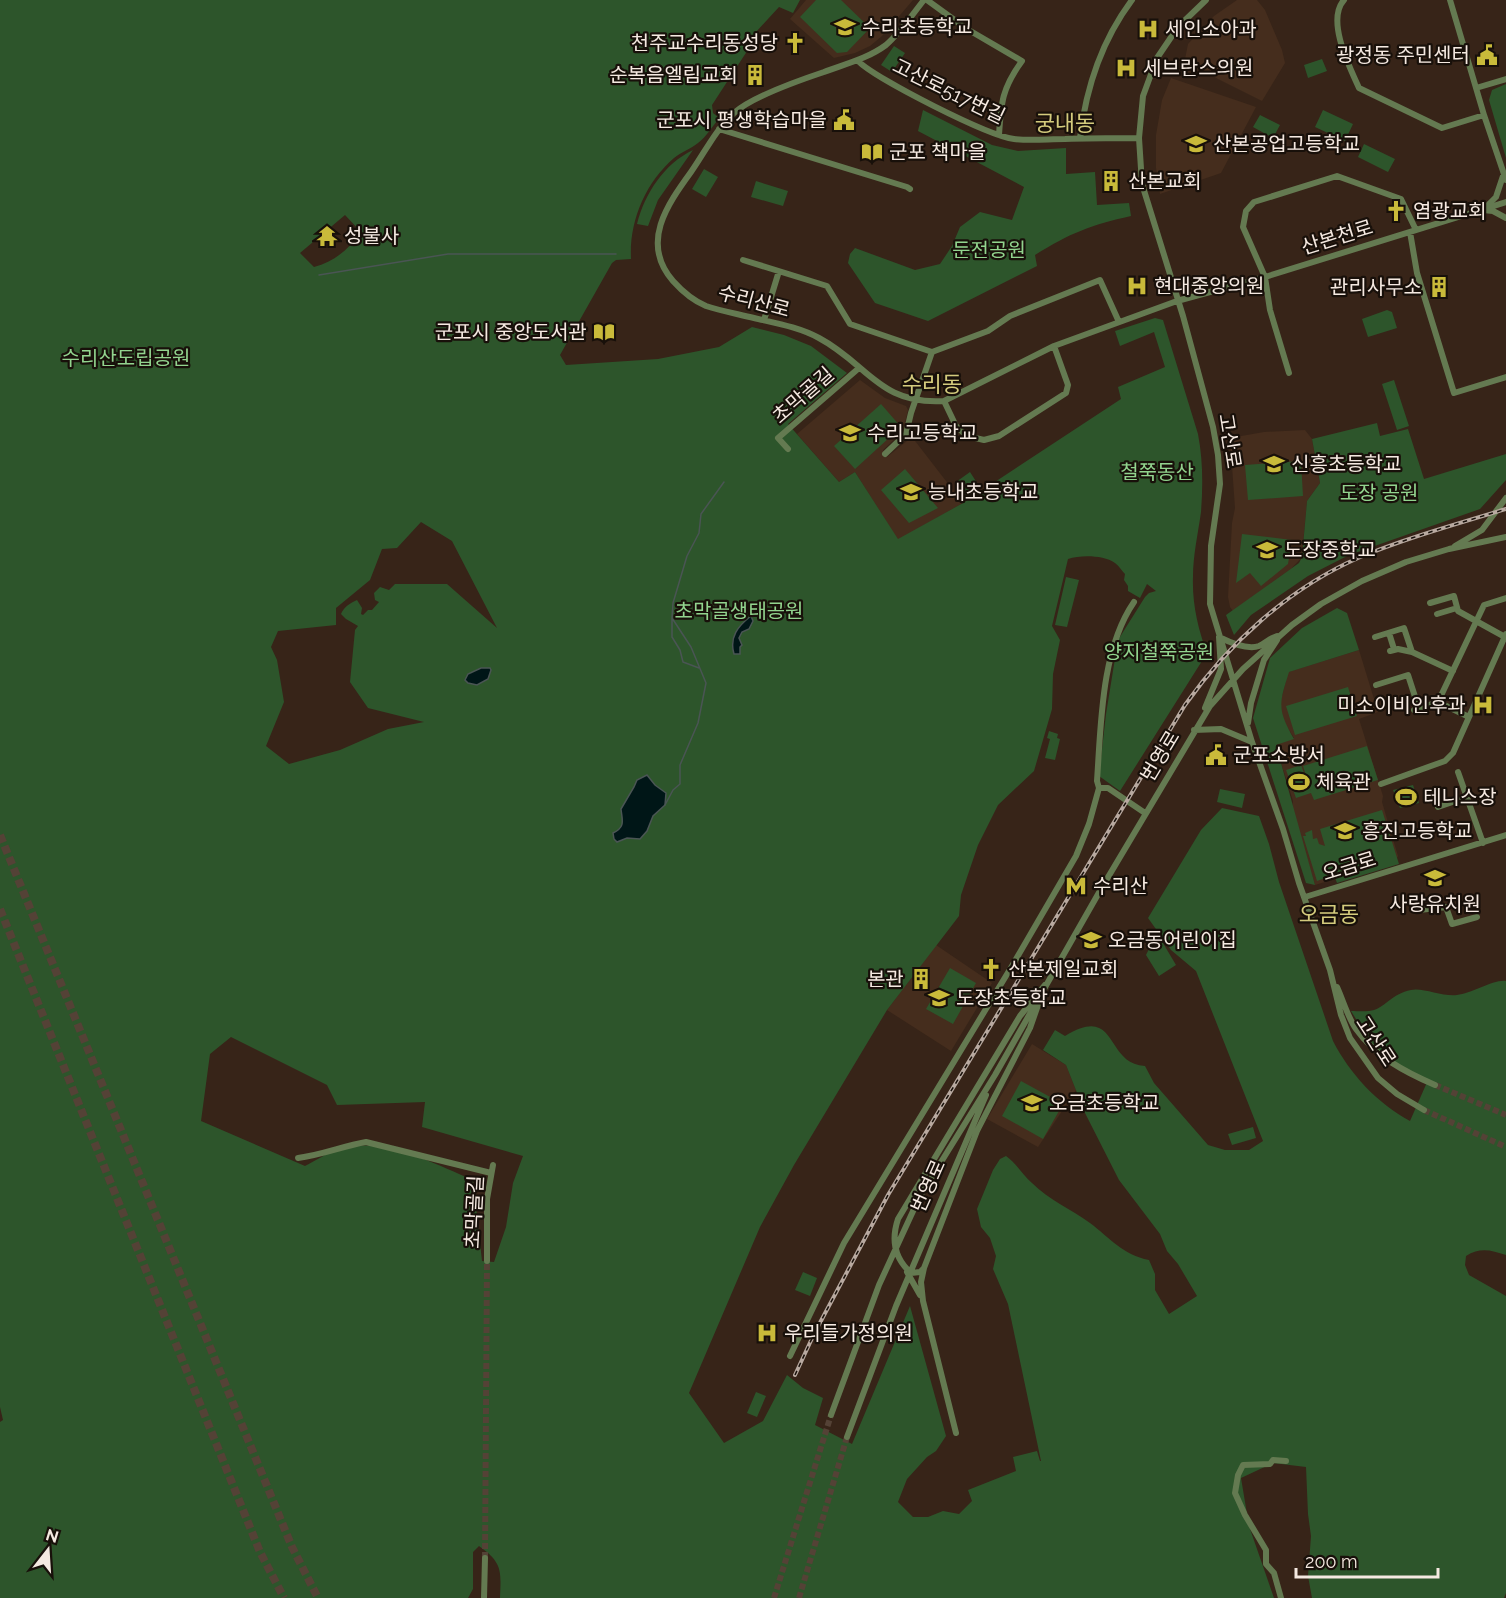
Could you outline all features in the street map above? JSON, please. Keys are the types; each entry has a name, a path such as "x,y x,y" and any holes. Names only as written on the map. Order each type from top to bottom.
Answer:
{"street":[{"name":"수리산로","path":"925,0 886,44 858,61 824,71 751,102 733,114 719,129 668,207 659,231 659,253 664,267 675,283 699,302 819,338 885,389 894,394 926,402 944,401 1054,346 1177,301"},
{"path":"925,0 967,29 1022,61 1009,79 1004,91 999,135"},
{"path":"1080,138 1086,101 1100,57 1111,33 1132,0"},
{"name":"고산로","path":"1206,0 1178,27 1157,58 1143,96 1139,138 1142,184 1213,427 1218,455 1220,484 1211,546 1210,604 1252,742 1330,970 1355,1029 1381,1056 1404,1071 1436,1085"},
{"path":"1344,0 1338,8 1337,25 1359,88 1442,128 1484,115"},
{"path":"1450,0 1484,115 1505,176 1496,197 1483,210"},
{"name":"고산로517번길","path":"858,61 883,78 999,135 1031,140 1139,138"},
{"path":"1476,88 1506,79"},
{"path":"719,129 910,189"},
{"path":"1290,373 1270,310 1265,277 1245,232 1243,222 1246,211 1254,202 1337,176 1401,199 1413,231 1417,273 1454,393 1506,377"},
{"name":"산본천로","path":"1177,301 1265,277 1506,202"},
{"path":"1483,210 1493,211 1506,218"},
{"path":"743,260 827,286 850,324 932,352 988,331 1010,316 1100,280 1119,322"},
{"path":"764,320 779,271"},
{"path":"944,401 956,426 967,436 984,440 999,436 1066,393 1068,385 1054,346"},
{"path":"885,454 906,434 932,352"},
{"name":"초막골길","path":"788,448 778,438 860,368"},
{"name":"번영로","path":"1449,549 1482,530 1506,498"},
{"name":"번영로","path":"831,1415 879,1285 920,1196 995,1075 1200,720 1232,680 1261,651 1321,604 1362,580 1406,562 1449,549 1506,537"},
{"path":"1381,784 1445,761 1453,753 1505,635 1458,611 1454,596 1431,603"},
{"path":"1376,685 1408,675 1417,710 1438,702 1484,605 1506,598"},
{"path":"790,1356 844,1243 1076,856 1089,824 1099,788 1097,781 1099,732 1115,637 1134,602"},
{"path":"1437,614 1457,608"},
{"path":"1375,637 1404,628 1412,652"},
{"path":"1389,633 1392,650 1412,652 1453,671"},
{"path":"1200,720 1221,669 1220,637 1248,646 1258,646 1267,639 1281,635"},
{"path":"1247,726 1251,703 1264,660 1281,635"},
{"path":"1438,702 1469,717"},
{"path":"1194,730 1221,729 1252,742"},
{"path":"1458,772 1483,843"},
{"path":"1099,788 1108,788 1145,813"},
{"path":"1437,807 1467,797"},
{"name":"오금로","path":"1305,897 1506,835"},
{"path":"1419,910 1446,907 1452,924 1477,917"},
{"name":"고산로","path":"1330,970 1341,1015 1359,1053 1378,1078 1397,1094 1424,1110"},
{"path":"956,1433 922,1301 918,1289 894,1247 893,1236 898,1219 1020,1016 1045,985"},
{"path":"922,1301 921,1282 924,1268 977,1131 1030,1028 1045,985"},
{"name":"번영로","path":"847,1437 920,1245 995,1075"},
{"path":"298,1158 317,1156 352,1144 366,1142 491,1173"},
{"name":"초막골길","path":"488,1261 487,1199 493,1165"},
{"path":"904,1267 916,1274 924,1268"},
{"path":"1281,1598 1274,1573 1266,1564 1266,1550 1245,1515 1235,1486 1244,1466 1270,1464 1273,1460 1287,1461"},
{"path":"484,1598 485,1558"}],"shaded area":[{"name":"수리초등학교","path":"806,0 913,0 882,36 870,46 855,53 834,58 790,19"},
{"path":"1237,0 1257,0 1265,10 1282,50 1285,63 1262,101 1185,59 1188,44 1214,16"},
{"name":"산본공업고등학교","path":"1171,78 1256,107 1221,173 1160,194 1156,168 1156,135 1162,100"},
{"path":"860,380 885,398 906,406 908,410 903,431 883,450 887,457 912,437 963,503 898,540 855,472 839,482 797,434"},
{"path":"1305,430 1312,439 1320,483 1307,501 1302,557 1291,569 1233,611 1228,597 1232,523 1235,508 1230,438 1264,432"},
{"path":"751,616 753,621 749,629 742,632 739,638 742,645 740,654 734,654 733,642 736,632"},
{"path":"1359,650 1378,712 1359,719 1383,796 1382,802 1398,856 1396,860 1315,885 1275,744 1294,738 1284,722 1280,704 1288,672"},
{"path":"481,668 490,668 488,679 477,685 465,680 468,674"},
{"path":"647,775 666,793 665,805 653,816 647,831 640,839 627,838 617,842 613,833 622,826 621,809 637,780"},
{"name":"도장초등학교","path":"936,945 992,983 951,1051 887,1010"},
{"name":"오금초등학교","path":"1032,1044 1066,1065 1076,1090 1038,1147 987,1119"}],"green space":[{"path":"0,0 800,0 793,13 779,7 756,32 753,42 712,105 713,113 719,118 701,141 674,158 664,168 647,191 636,217 631,259 616,260 612,263 560,355 566,365 658,359 719,347 752,327 784,335 811,346 847,373 788,424 839,482 855,472 898,539 963,503 1121,399 1118,387 1165,367 1154,332 1120,346 1115,331 1155,318 1163,320 1200,444 1202,502 1193,587 1196,616 1207,653 1120,791 1099,776 1118,640 1145,597 1156,591 1147,584 1140,598 1128,591 1124,580 1125,574 1110,560 1092,556 1068,559 1052,626 1060,640 1053,674 1052,709 1034,771 998,805 978,845 961,895 959,916 887,1010 794,1165 760,1227 689,1393 724,1443 763,1421 787,1375 803,1388 823,1398 815,1425 852,1444 910,1306 946,1436 936,1451 927,1457 907,1479 898,1502 913,1517 928,1517 943,1511 959,1514 972,1501 968,1490 1016,1471 1013,1457 1037,1451 1041,1461 1008,1304 993,1269 996,1256 990,1238 981,1227 977,1209 993,1170 1000,1159 1006,1156 1039,1189 1090,1223 1124,1250 1149,1260 1155,1274 1155,1290 1169,1314 1197,1296 1178,1264 1167,1251 1160,1234 1119,1180 1085,1113 1066,1065 1043,1050 1055,1030 1065,1036 1082,1028 1095,1026 1103,1030 1123,1056 1132,1063 1145,1066 1154,1083 1208,1145 1225,1150 1249,1150 1263,1141 1196,971 1171,950 1148,918 1201,830 1222,808 1259,816 1333,1041 1356,1076 1386,1106 1410,1121 1428,1080 1414,1075 1374,1048 1351,1011 1374,1010 1399,994 1416,989 1457,995 1495,982 1506,981 1506,1255 1490,1251 1476,1251 1466,1256 1465,1265 1469,1275 1506,1296 1506,1593 1504,1598 1312,1598 1308,1576 1311,1536 1306,1467 1273,1463 1241,1478 1249,1526 1274,1598 500,1598 499,1568 493,1558 479,1546 473,1552 473,1589 468,1598 0,1598 0,1422 3,1420 0,1407","holes":["345,215 361,232 340,254 314,267 300,253","421,522 452,541 497,628 447,584 395,584 389,590 380,587 374,593 375,600 379,602 363,615 357,600 350,604 341,614 358,626 355,630 350,682 368,708 424,722 388,729 340,750 289,764 266,746 284,702 277,660 271,647 278,631 336,625 336,608 370,580 382,549 397,548","231,1037 327,1085 337,1105 425,1102 422,1127 523,1156 513,1183 506,1227 494,1262 482,1261 473,1180 407,1153 373,1146 338,1149 305,1166 201,1121 210,1054"]},
{"path":"816,0 841,0 870,28 847,52 837,53 800,17"},
{"path":"894,46 905,53 892,72 881,65"},
{"path":"1322,59 1327,71 1308,78 1304,65"},
{"path":"1506,84 1506,158 1489,100 1492,90"},
{"name":"둔전공원","path":"923,110 992,145 1018,151 1066,148 1066,174 1095,172 1097,205 1129,203 1131,216 1092,226 1070,235 1035,255 1037,266 928,321 875,303 848,263 850,254 855,248 915,270 940,264 952,246 960,227 980,212 1012,220 1024,187 918,131"},
{"path":"1323,110 1353,124 1345,141 1315,127"},
{"path":"1260,115 1280,125 1273,138 1253,127"},
{"path":"1364,144 1395,159 1388,172 1358,157"},
{"path":"693,150 658,200 648,226 637,224 645,201 657,181 673,163"},
{"path":"704,169 718,177 706,197 692,189"},
{"path":"756,181 788,191 783,206 751,197"},
{"path":"1387,310 1392,312 1397,328 1368,337 1362,319"},
{"path":"1394,380 1409,426 1397,430 1382,384"},
{"path":"881,404 901,427 855,469 834,446"},
{"name":"도장 공원","path":"1377,423 1380,436 1408,429 1424,479 1506,454 1506,480 1480,509 1349,555 1308,576 1251,615 1234,635 1226,615 1299,563 1302,557 1307,501 1320,483 1312,439"},
{"path":"1301,461 1303,496 1248,500 1245,465"},
{"path":"905,469 938,508 909,523 881,490"},
{"path":"970,472 979,486 966,496 956,482"},
{"path":"1242,534 1292,540 1288,564 1261,586 1250,573 1236,583"},
{"path":"1066,577 1079,580 1067,627 1055,625"},
{"path":"1337,608 1347,613 1359,650 1289,672 1281,706 1294,739 1276,745 1315,885 1306,883 1253,718 1270,658 1302,628"},
{"path":"1348,687 1357,716 1295,735 1286,706"},
{"path":"1049,731 1058,734 1057,738 1060,739 1055,760 1045,758 1050,739 1047,738"},
{"path":"1367,746 1378,780 1314,800 1311,793 1296,798 1286,770 1301,765 1311,792 1303,766"},
{"name":"테니스장","path":"1413,785 1419,803 1400,808 1393,790"},
{"path":"1220,789 1245,794 1242,808 1217,802"},
{"path":"1382,810 1399,864 1337,883 1334,875 1317,881 1303,836 1306,836 1305,833 1312,830 1313,839 1317,838 1319,844 1325,846 1320,829"},
{"path":"1157,933 1176,965 1159,976 1146,955"},
{"path":"950,968 976,983 953,1024 926,1009"},
{"path":"1021,1081 1063,1104 1043,1139 1002,1116"},
{"path":"1253,1127 1256,1138 1232,1145 1228,1134"},
{"path":"803,1272 817,1278 810,1296 795,1290"},
{"path":"756,1392 766,1396 757,1417 747,1413"}],"waterway":[{"path":"319,275 448,254 616,254"},
{"path":"665,805 673,790 680,784 680,765 698,723 706,683 691,647 672,618 673,603 687,556 699,533 701,514 724,482"},
{"path":"672,618 672,637 680,650 683,662 699,668"}],"tunnel":[{"path":"0,835 292,1547 318,1598"},
{"path":"0,909 260,1552 284,1598"},
{"path":"1435,1085 1506,1115"},
{"path":"1424,1110 1506,1147"},
{"path":"485,1558 487,1261"},
{"path":"774,1598 831,1415"},
{"path":"799,1598 847,1437"}],"railway":[{"path":"795,1375 814,1334 888,1195 1185,705 1202,682 1241,639 1262,620 1308,585 1332,571 1394,544 1506,509"}],"place":[{"name":"수리초등학교","path":"845,27"},
{"name":"세인소아과","path":"1148,29"},
{"name":"천주교수리동성당","path":"795,43"},
{"name":"광정동 주민센터","path":"1487,55"},
{"name":"세브란스의원","path":"1126,68"},
{"name":"순복음엘림교회","path":"755,75"},
{"name":"군포시 평생학습마을","path":"844,120"},
{"name":"산본공업고등학교","path":"1196,144"},
{"name":"군포 책마을","path":"872,152"},
{"name":"산본교회","path":"1111,181"},
{"name":"염광교회","path":"1396,211"},
{"name":"성불사","path":"327,236"},
{"name":"현대중앙의원","path":"1137,286"},
{"name":"관리사무소","path":"1439,287"},
{"name":"군포시 중앙도서관","path":"604,332"},
{"name":"수리고등학교","path":"850,433"},
{"name":"신흥초등학교","path":"1274,464"},
{"name":"능내초등학교","path":"911,492"},
{"name":"도장중학교","path":"1267,550"},
{"name":"미소이비인후과","path":"1483,705"},
{"name":"군포소방서","path":"1216,755"},
{"name":"체육관","path":"1299,782"},
{"name":"테니스장","path":"1406,797"},
{"name":"흥진고등학교","path":"1345,831"},
{"name":"사랑유치원","path":"1435,878"},
{"name":"수리산","path":"1076,886"},
{"name":"오금동어린이집","path":"1091,940"},
{"name":"산본제일교회","path":"991,969"},
{"name":"본관","path":"921,979"},
{"name":"도장초등학교","path":"939,998"},
{"name":"오금초등학교","path":"1032,1103"},
{"name":"우리들가정의원","path":"767,1333"}],"district":[{"name":"궁내동","path":"1065,123"},
{"name":"수리동","path":"932,384"},
{"name":"오금동","path":"1329,914"}],"park label":[{"name":"수리산도립공원","path":"126,358"},
{"name":"철쭉동산","path":"1157,472"},
{"name":"초막골생태공원","path":"739,611"},
{"name":"양지철쭉공원","path":"1159,652"}]}
